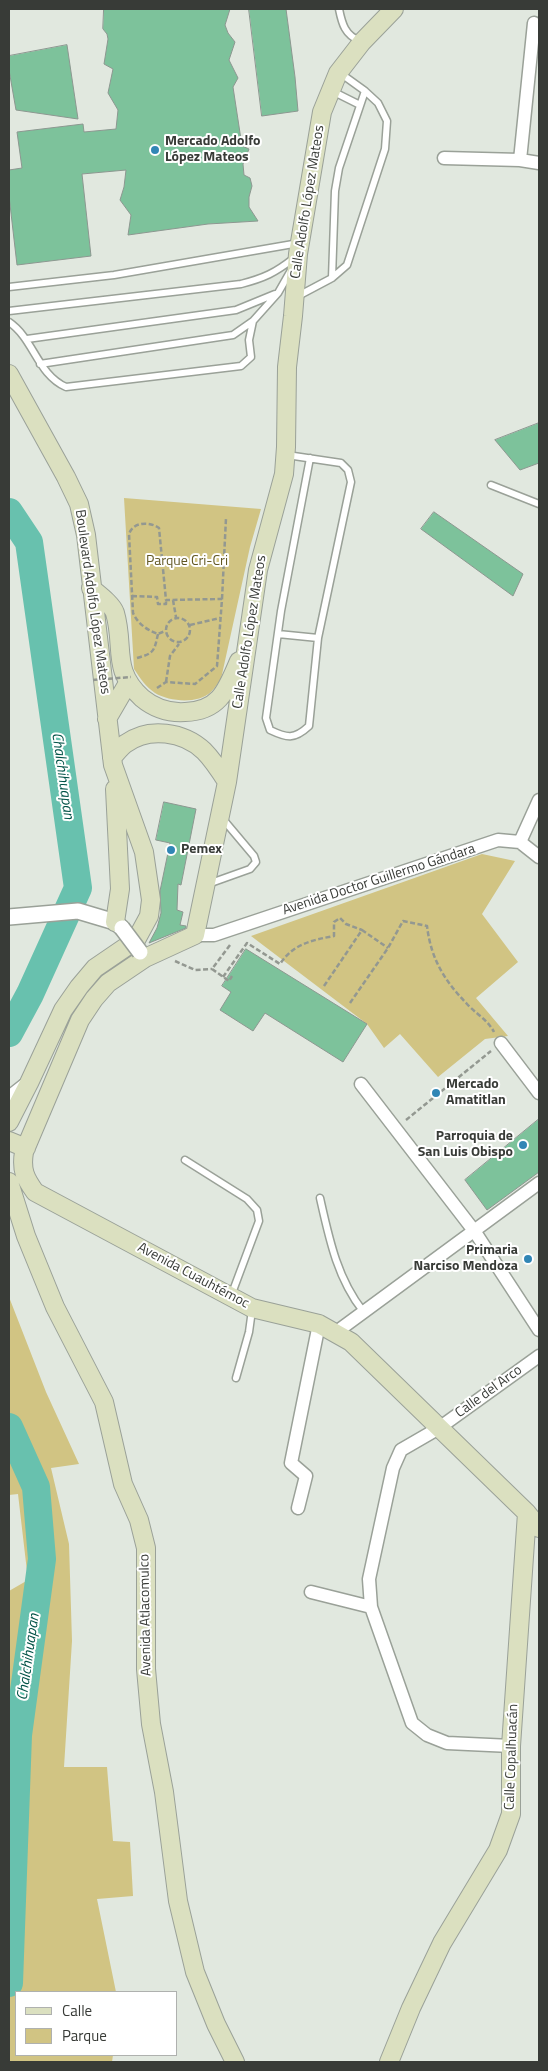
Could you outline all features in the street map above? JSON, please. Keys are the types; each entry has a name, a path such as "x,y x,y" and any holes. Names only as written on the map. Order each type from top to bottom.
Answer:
{"main road":[{"name":"Calle Adolfo López Mateos","path":"196,934 227,782 258,570 284,474 287,367 299,248 322,112 338,73 362,42 394,9"},
{"name":"Boulevard Adolfo López Mateos","path":"9,374 66,476 79,504 86,535 112,761"},
{"path":"91,588 114,611 131,680 148,702 162,710 197,712 213,704 225,693 248,644"},
{"path":"107,719 131,680"},
{"path":"114,923 120,890 112,761 126,744 143,736 158,733 177,735 191,741 204,751 227,782"},
{"path":"9,1122 63,1010 95,968 136,940 149,916 151,900 144,852 112,761"},
{"path":"9,1141 26,1148 80,1020 94,999 108,983 148,954 196,934"},
{"name":"Avenida Cuauhtémoc","path":"26,1148 22,1163 24,1176 36,1192 252,1308 319,1324 351,1342 528,1513 539,1528"},
{"name":"Avenida Atlacomulco","path":"9,1182 26,1236 55,1307 104,1402 123,1484 139,1520 146,1548 146,1669 151,1724 164,1792 178,1901 195,1972 216,2024 235,2062"},
{"name":"Calle Copalhuacán","path":"389,2062 411,2008 442,1943 501,1841 511,1814 511,1746 528,1513"}],"street":[{"path":"520,160 534,23"},
{"path":"444,158 539,162"},
{"path":"539,800 520,842 539,857"},
{"name":"Avenida Doctor Guillermo Gándara","path":"196,934 214,935 498,840 520,842"},
{"path":"9,917 78,912 114,923 148,954"},
{"path":"501,1043 539,1093"},
{"path":"9,1099 29,1083"},
{"path":"361,1084 475,1232 539,1330"},
{"path":"335,1333 475,1232 539,1183"},
{"path":"298,1508 306,1476 291,1463 319,1324"},
{"name":"Calle del Arco","path":"511,1746 446,1743 427,1735 412,1723 371,1607 369,1579 393,1468 401,1450 439,1428 539,1356"},
{"path":"311,1592 371,1607"}],"lane":[{"path":"339,9 346,33 351,38 362,42"},
{"path":"295,298 332,278 346,265 385,149 387,121 378,103 365,91 338,73"},
{"path":"331,90 360,105"},
{"path":"332,278 335,191 339,168 365,91"},
{"path":"9,287 114,275 299,248"},
{"path":"40,364 233,335 253,321 278,293 289,276 299,248"},
{"path":"9,311 241,284 263,278 278,271 299,248"},
{"path":"27,339 236,310 278,293"},
{"path":"9,322 27,339 40,364 57,383 66,387 241,366 251,357 249,340 253,321"},
{"path":"286,455 310,458 341,463 348,470 350,482 318,638 309,726 300,734 286,737 270,730 266,718 281,611 310,458"},
{"path":"492,485 539,504"},
{"path":"278,634 318,638"},
{"path":"207,884 250,869 256,862 254,856 220,817"},
{"path":"186,1160 247,1199 257,1210 259,1221 230,1297"},
{"path":"320,1198 334,1258 353,1297 363,1311"},
{"path":"236,1378 249,1332 252,1308"}],"path":[{"path":"166,682 195,684 217,666 226,518"},
{"path":"132,596 157,597 158,604 166,604 161,535 159,528 154,524 135,525 129,534 132,596 135,618 149,631 158,634 165,631"},
{"path":"166,600 222,599"},
{"path":"173,600 176,618"},
{"path":"152,690 159,688 166,682 170,656 179,644 186,640 190,633 190,625 184,619 176,618 168,622 165,631 170,640 179,644"},
{"path":"190,625 220,618"},
{"path":"93,680 131,680 126,661 152,654 158,634"},
{"path":"223,977 247,942 280,964 286,955 295,948 310,941 334,936 334,922 340,918 346,924 362,930 388,948"},
{"path":"350,1003 388,948 403,921 427,926 430,947 442,974 468,1005 488,1022 501,1043 396,1129"},
{"path":"212,970 244,925"},
{"path":"324,986 362,930"},
{"path":"148,954 174,961 195,970 212,970 229,981 232,976"}],"green space":[{"name":"Parque Cri-Cri","path":"124,498 261,509 250,547 221,679 211,692 205,696 192,700 176,700 161,696 149,688 134,669"},
{"path":"482,854 515,861 482,914 518,962 476,998 508,1036 485,1039 438,1077 400,1034 384,1048 367,1024 251,936"},
{"path":"9,1297 46,1392 79,1464 51,1468 69,1544 72,1641 64,1767 107,1767 113,1841 130,1842 133,1896 97,1899 116,1991 15,1991 15,2056 113,2056 112,2062 9,2062 9,1591 28,1580 18,1494 9,1495"}],"building":[{"path":"104,9 230,9 225,25 235,42 229,60 238,78 233,87 242,146 249,149 243,164 244,175 250,178 252,186 249,207 258,221 208,224 128,235 131,215 120,200 126,170 82,174 91,256 17,265 9,196 9,170 22,168 17,132 83,124 84,132 116,129 118,110 108,93 113,69 104,64 108,39 103,29"},
{"path":"249,9 286,9 298,111 262,116"},
{"path":"67,45 78,119 16,110 9,70 9,56"},
{"path":"539,423 539,463 520,470 495,440"},
{"path":"434,512 523,574 513,596 421,529"},
{"path":"164,802 196,809 181,885 178,884 177,910 183,912 180,925 186,926 186,928 149,943 157,928 161,913 160,891 170,843 156,840"},
{"path":"246,949 367,1024 343,1062 265,1013 253,1031 220,1010 231,992 222,986"},
{"name":"Parroquia de San Luis Obispo","path":"539,1119 539,1172 487,1210 465,1180"}],"waterway":[{"name":"Chalchihuapan","path":"9,512 29,542 78,888 30,994 9,1033"},
{"name":"Chalchihuapan","path":"9,1427 36,1487 42,1559 18,1735 9,1983"}],"place":[{"name":"Mercado Adolfo López Mateos","path":"155,150"},
{"name":"Pemex","path":"171,850"},
{"name":"Mercado Amatitlan","path":"436,1093"},
{"name":"Parroquia de San Luis Obispo","path":"523,1145"},
{"name":"Primaria Narciso Mendoza","path":"528,1259"}]}
